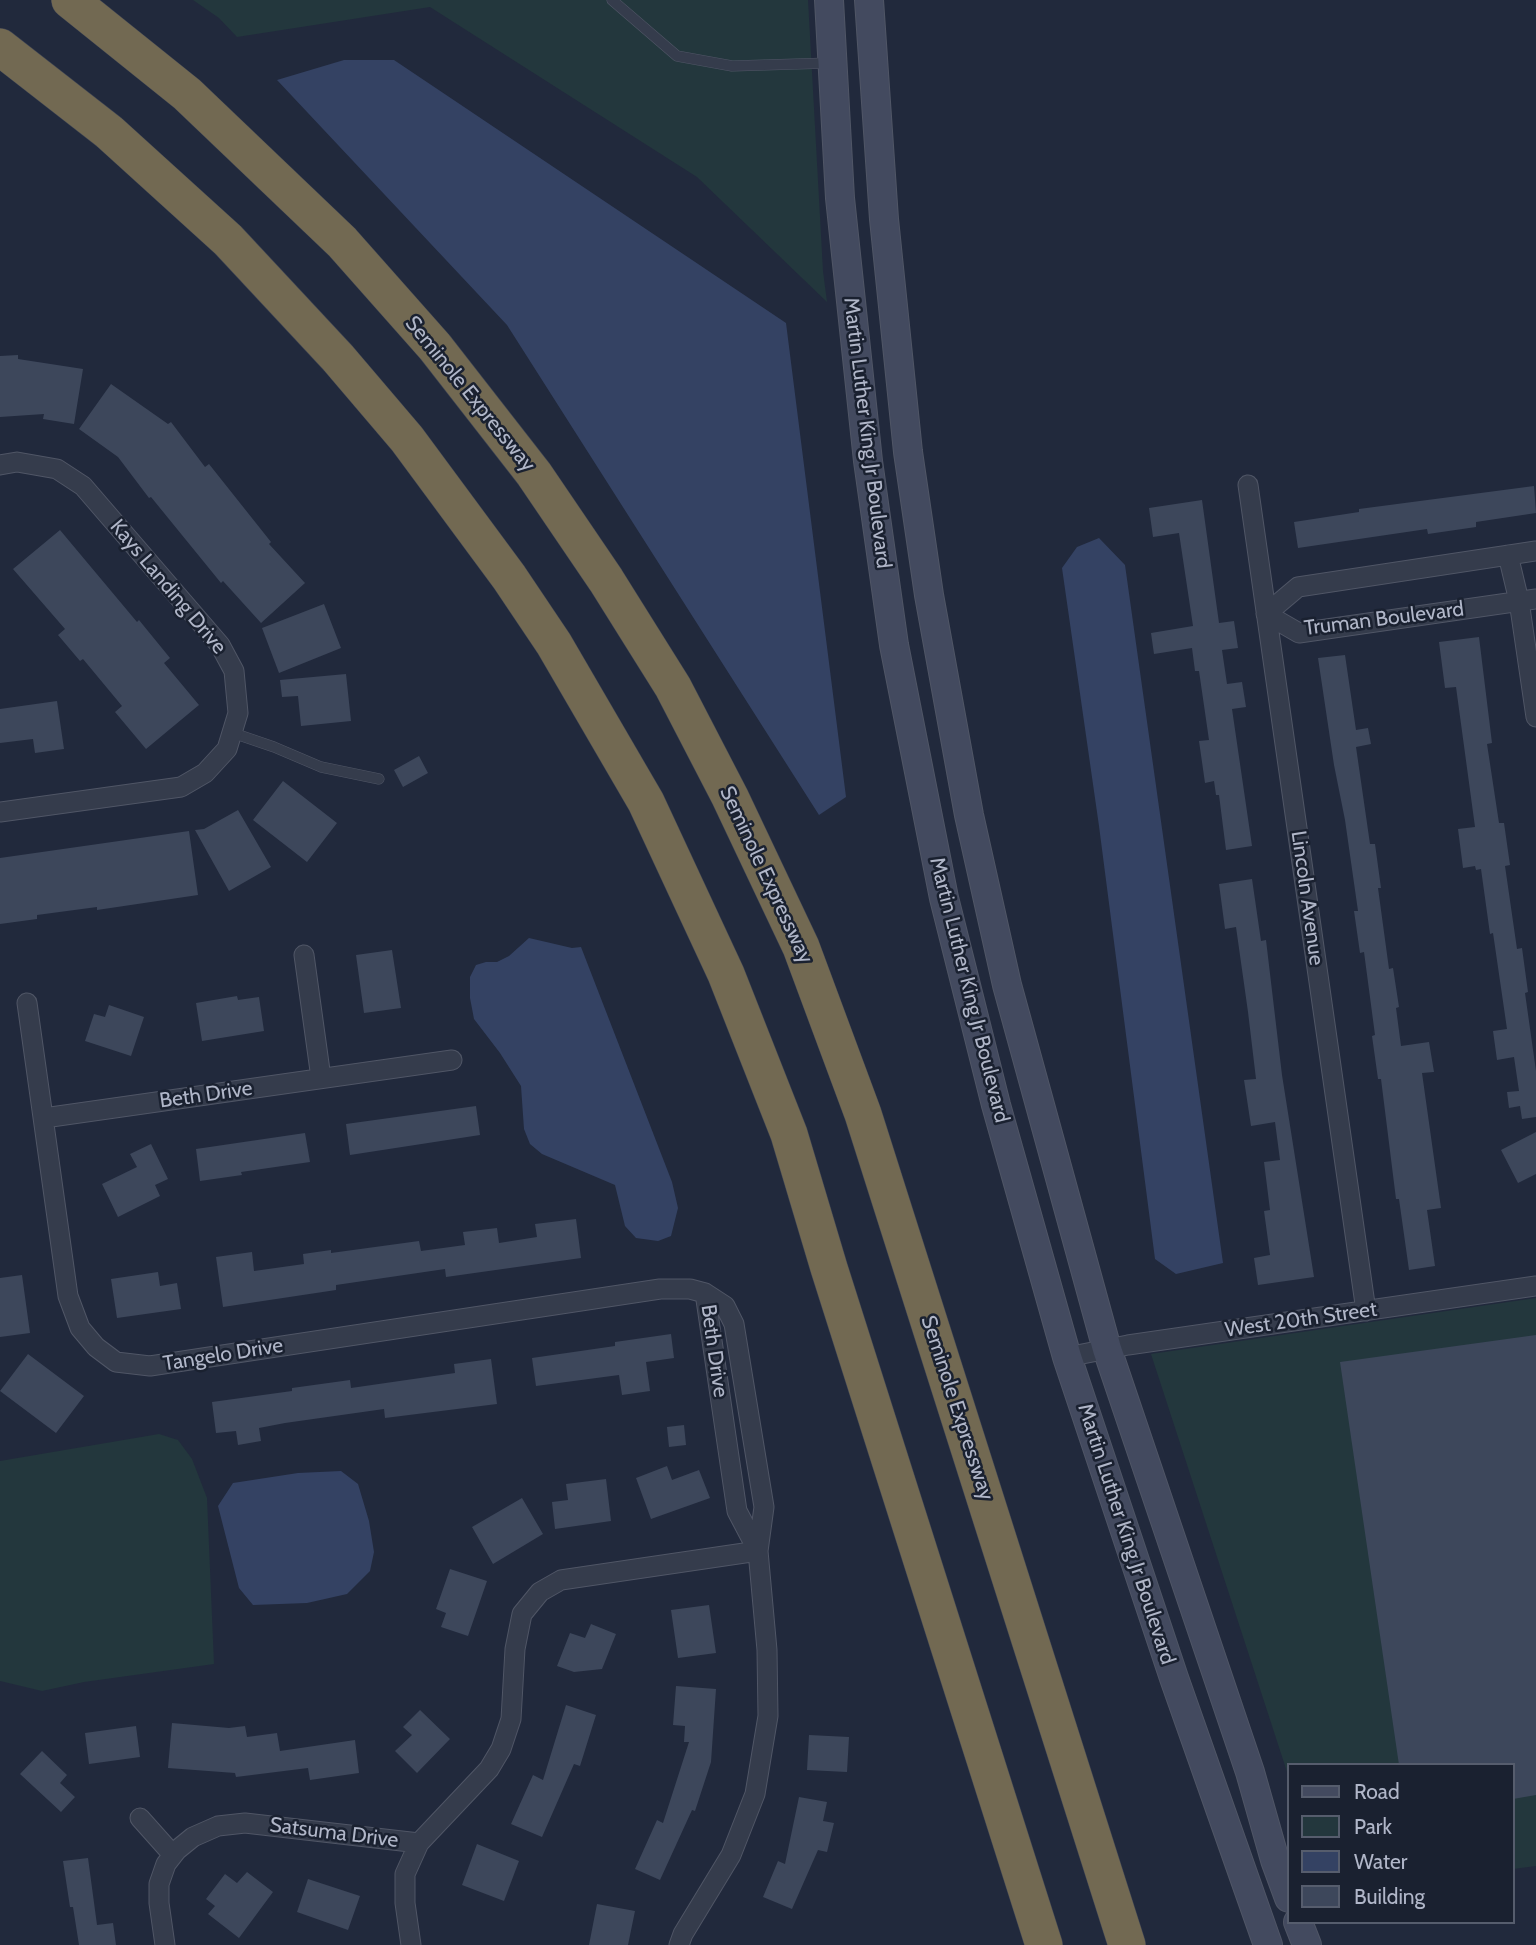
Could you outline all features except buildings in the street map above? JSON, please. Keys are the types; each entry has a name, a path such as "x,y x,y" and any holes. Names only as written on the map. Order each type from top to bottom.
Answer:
{"highway":[{"name":"Seminole Expressway","path":"70,0 196,103 342,243 435,347 534,474 606,580 673,687 730,797 802,947 863,1114 1127,1945"},
{"path":"0,47 109,132 228,240 338,358 407,439 509,577 554,645 646,802 726,974 789,1134 1040,1937"}],"main road":[{"name":"Martin Luther King Jr Boulevard","path":"829,0 840,198 855,355 894,645 944,898 996,1105 1066,1357 1224,1825 1268,1945"},
{"name":"Martin Luther King Jr Boulevard","path":"869,0 884,219 907,439 932,608 969,815 1007,985 1107,1349 1250,1772 1288,1895"},
{"path":"833,63 873,61"},
{"path":"1224,1825 1252,1850 1275,1860"},
{"path":"1299,1924 1307,1945"}],"street":[{"name":"Kays Landing Drive","path":"0,464 17,462 57,469 83,486 220,645 234,671 238,713 227,749 205,773 181,787 0,812"},
{"name":"Lincoln Avenue","path":"1248,485 1366,1311"},
{"name":"Truman Boulevard","path":"1527,600 1299,633 1266,614 1298,587 1536,551"},
{"path":"1508,555 1527,600 1536,717"},
{"path":"304,955 321,1078"},
{"name":"Tangelo Drive","path":"27,1003 68,1296 80,1328 96,1347 116,1362 150,1366 660,1289 690,1289 705,1293"},
{"name":"Beth Drive","path":"44,1118 452,1060"},
{"name":"West 20th Street","path":"1066,1357 1536,1286"},
{"name":"Beth Drive","path":"705,1293 737,1511 758,1551"},
{"name":"Beth Drive","path":"679,1945 683,1934 732,1855 755,1794 768,1716 767,1650 758,1551 764,1507 734,1324 726,1306 705,1293"},
{"name":"Satsuma Drive","path":"173,1854 193,1837 218,1826 245,1823 419,1843 489,1769 501,1749 511,1718 515,1649 522,1614 540,1591 561,1580 758,1551"},
{"path":"140,1818 173,1854 166,1864 159,1884 165,1945"},
{"path":"411,1945 405,1903 405,1874 419,1843"}],"lane":[{"path":"612,0 677,56 732,66 833,63"},
{"path":"233,733 321,767 379,779"}],"green space":[{"path":"193,0 808,0 827,302 697,177 430,7 237,37 219,18"},
{"path":"1536,1298 1536,1866 1515,1869 1515,1763 1288,1763 1288,1775 1151,1354"},
{"path":"159,1434 178,1440 192,1459 207,1498 214,1664 84,1682 42,1691 0,1681 0,1461"}],"water":[{"path":"344,60 394,60 786,323 846,797 819,815 507,325 277,80"},
{"path":"1099,538 1125,565 1223,1263 1176,1274 1155,1259 1099,826 1062,568 1077,547"},
{"path":"529,938 572,948 581,947 672,1182 678,1208 671,1236 658,1241 636,1238 625,1226 615,1185 542,1154 530,1144 524,1129 521,1086 474,1019 470,998 470,977 476,965 497,962 509,956"},
{"path":"341,1471 358,1484 369,1521 374,1552 370,1571 347,1594 307,1603 253,1605 239,1588 218,1506 233,1483 298,1473"}]}
